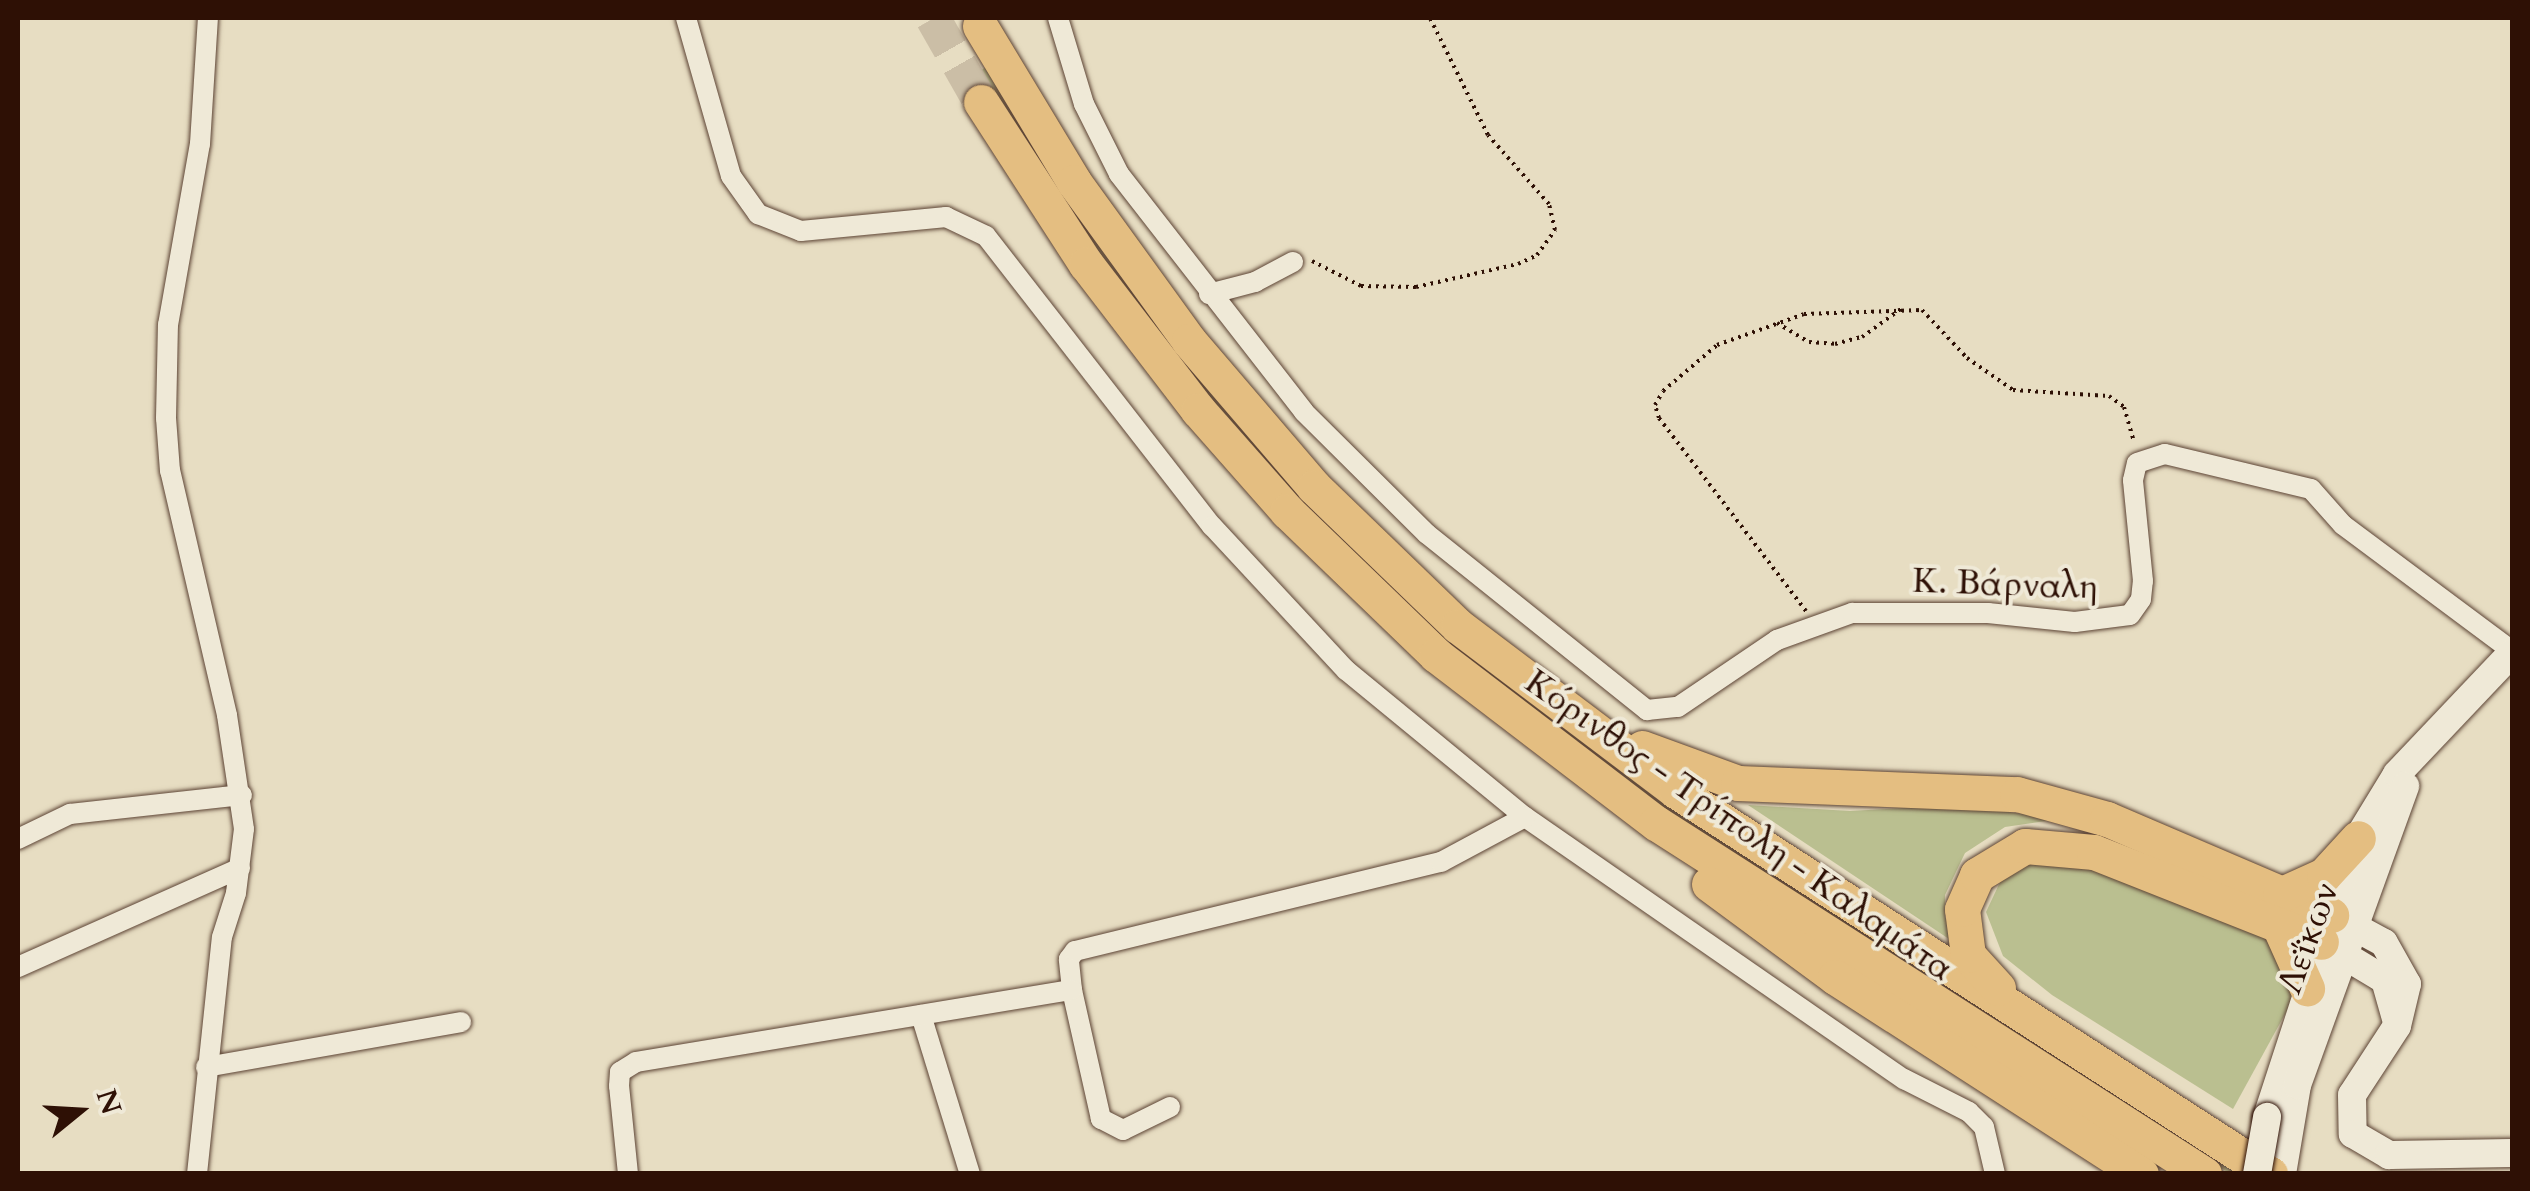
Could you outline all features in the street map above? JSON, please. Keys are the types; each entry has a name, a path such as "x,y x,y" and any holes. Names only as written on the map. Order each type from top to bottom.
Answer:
{"highway":[{"name":"Κόρινθος - Τρίπολη - Καλαμάτα","path":"980,26 1074,182 1189,340 1326,499 1458,626 1648,772 2101,1069 2270,1174"},
{"name":"Κόρινθος - Τρίπολη - Καλαμάτα","path":"980,102 1086,264 1178,384 1287,511 1436,655 1656,823 2204,1174"},
{"path":"1458,626 1642,748 1703,776 1768,786 1991,789 2107,820 2280,894 2337,934"},
{"path":"1436,655 1533,746 1764,926 2141,1174"},
{"path":"2280,894 2324,875 2358,838"},
{"path":"2101,1069 1986,978 1968,954 1962,908 1971,884 1990,862 2026,846 2071,847 2282,930 2337,934"},
{"path":"2282,930 2307,988"}],"street":[{"path":"197,1174 222,938 240,868 242,795 174,492 166,418 168,325 203,120 208,18"},
{"path":"686,18 731,176 758,214 801,231 946,217 986,236 1254,575 1346,670 1524,817 1904,1079 1969,1112 1984,1127 1995,1174"},
{"path":"1058,18 1078,90 1106,153 1209,294 1255,282 1292,262"},
{"name":"Κ. Βάρναλη","path":"1209,294 1304,412 1417,525 1634,704 1667,711 1755,652 1815,622 1911,611 2075,622 2130,615 2141,599 2142,581 2133,480 2138,463"},
{"path":"2138,463 2164,454 2311,489 2343,525 2512,652"},
{"name":"Λεΐκων","path":"2257,1174 2337,934 2358,838 2397,774 2512,652"},
{"name":"Λεΐκων","path":"2282,1174 2276,1125 2307,988 2433,738"},
{"path":"18,838 70,814 242,795"},
{"path":"1170,1107 1123,1130 1104,1123 1072,990 1069,959 1075,951 1441,862 1524,817"},
{"path":"18,967 240,868"},
{"path":"2337,934 2384,943 2403,969 2406,1002 2397,1026 2352,1095 2349,1121 2374,1150 2440,1156 2512,1153"},
{"path":"628,1174 620,1072 636,1062 1072,990"},
{"path":"921,1015 970,1174"},
{"path":"206,1067 461,1022"}],"path":[{"path":"1292,262 1314,261 1342,279 1378,290 1416,288 1518,264 1548,243 1556,220 1549,204 1488,135 1430,18"},
{"path":"1777,323 1809,342 1835,344 1871,332 1904,307"},
{"path":"1815,622 1765,552 1711,494 1656,405 1696,358 1804,314 1904,307 1922,310 1967,358 2013,390 2109,396 2124,408 2138,463"}],"green space":[{"path":"987,66 1063,191 1530,701 1667,802 2247,1173 2229,1173 1766,880 1663,812 1444,644 1298,503 1136,311 992,95 979,72"},
{"path":"1748,805 1850,811 1959,805 2060,819 2005,827 1965,853 1945,895 1945,917 1964,949"},
{"path":"2073,856 2275,940 2292,977 2290,1005 2233,1109 2052,995 2003,956 1986,912 2001,880 2011,866"}],"tunnel":[{"path":"933,18 981,102"}]}
